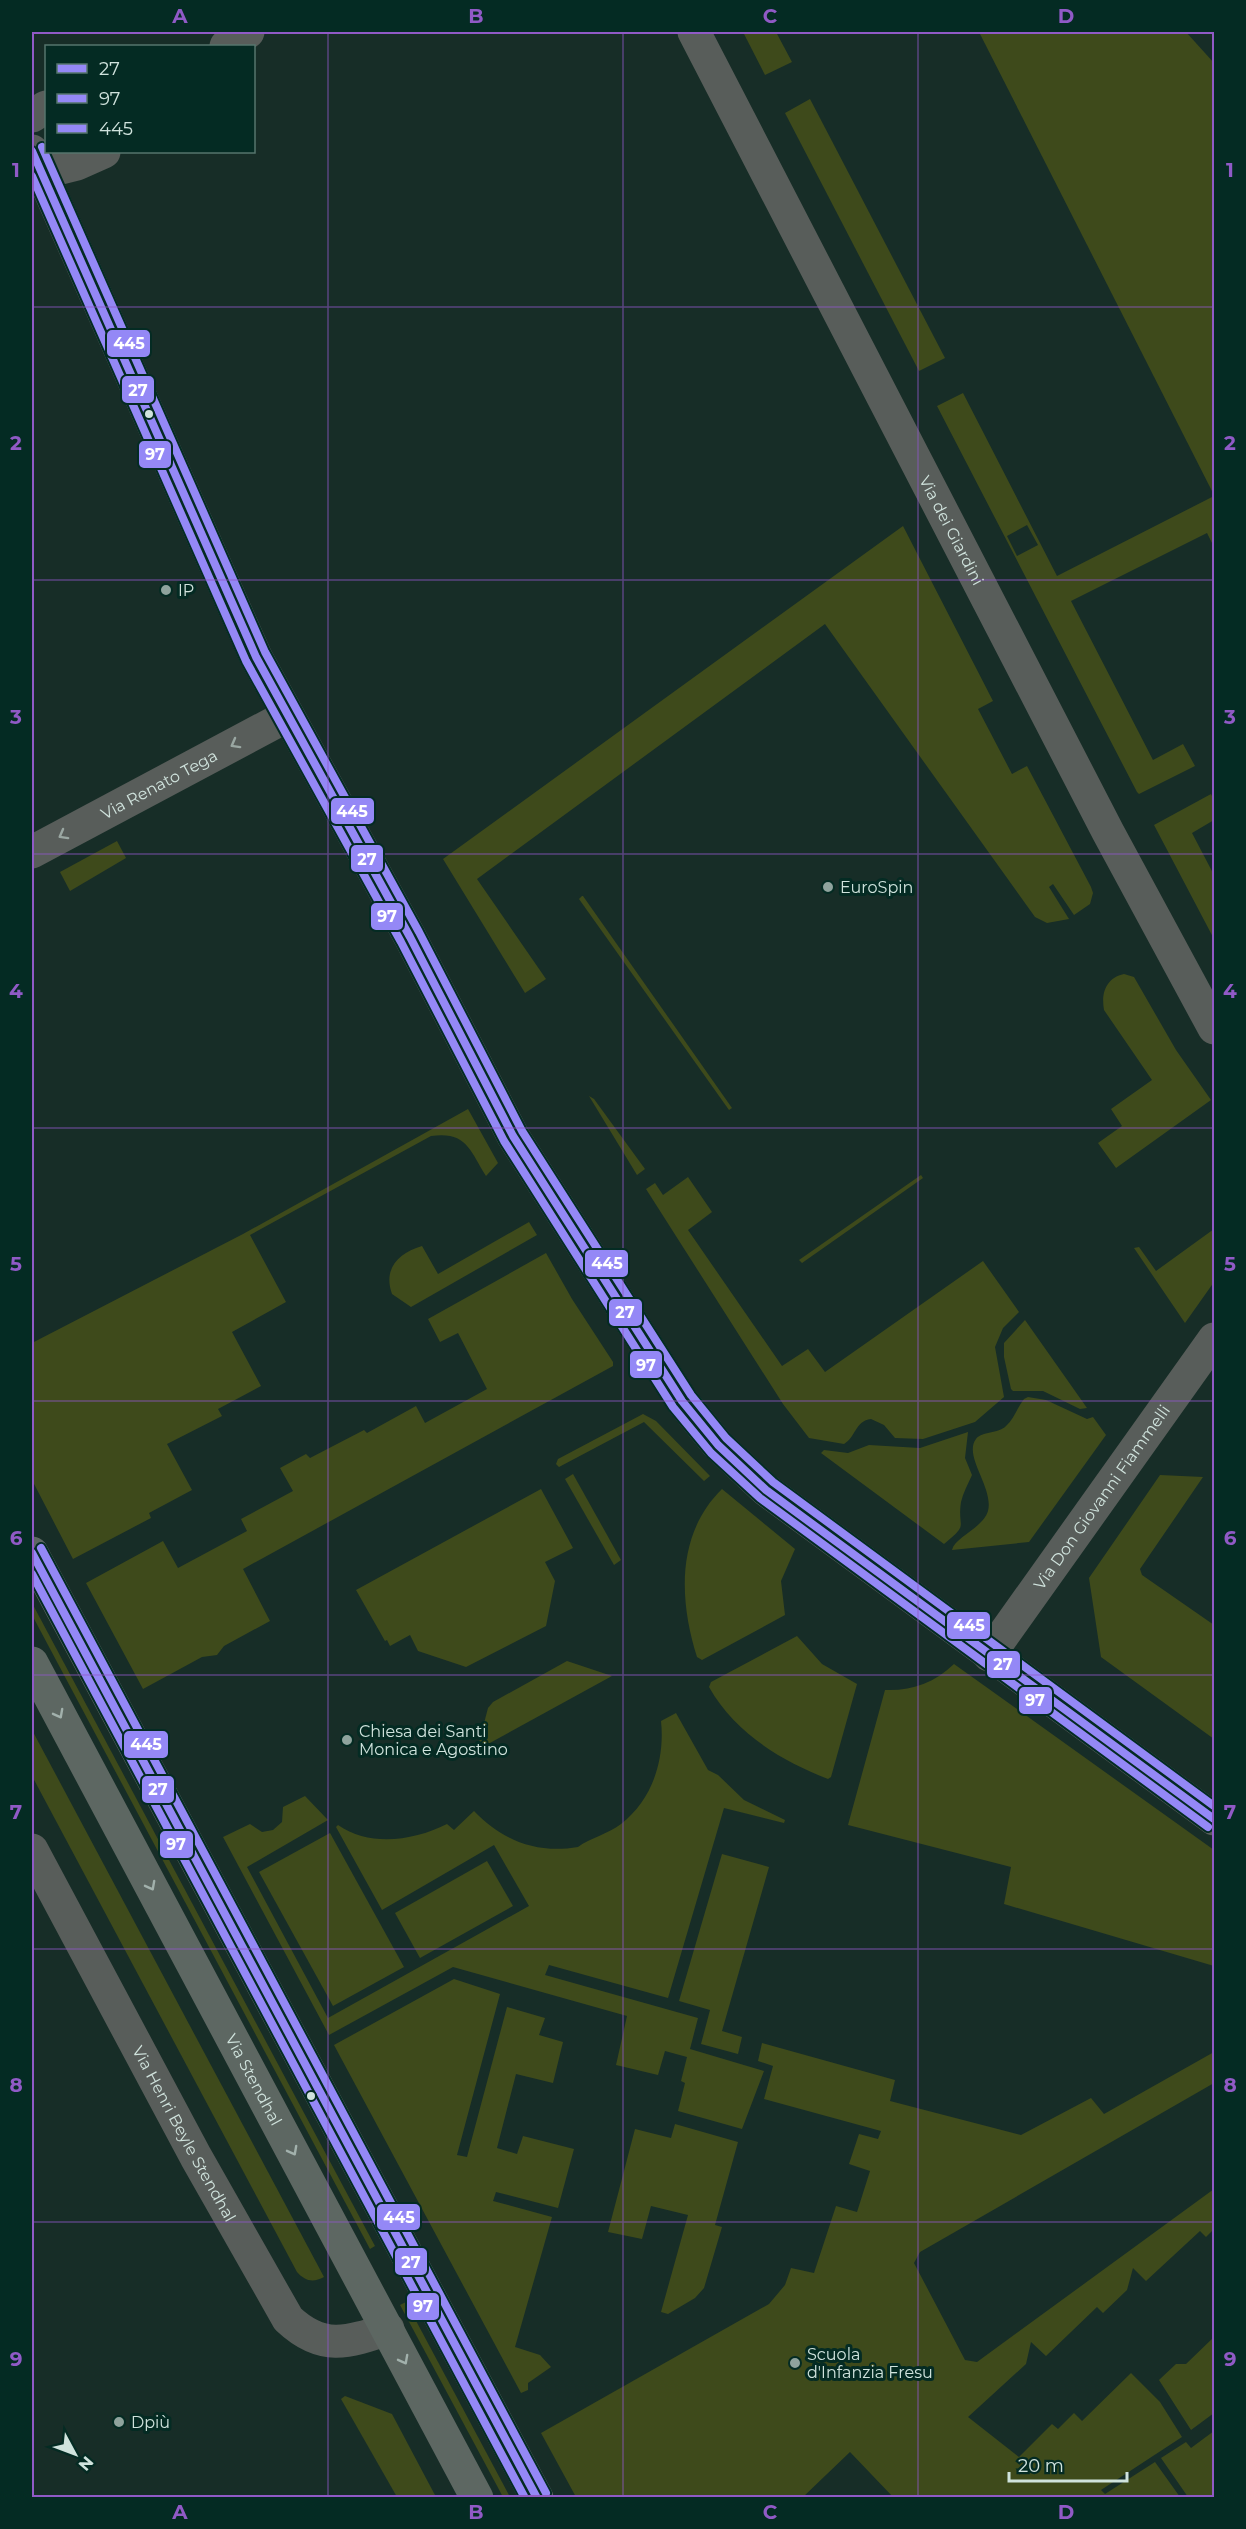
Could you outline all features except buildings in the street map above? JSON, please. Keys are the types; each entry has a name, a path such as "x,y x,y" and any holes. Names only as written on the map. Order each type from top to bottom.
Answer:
{"main road":[{"path":"32,1553 537,2498"},
{"name":"Via Stendhal","path":"32,1663 477,2498"}],"street":[{"path":"228,45 248,32"},
{"name":"Via dei Giardini","path":"694,32 1108,832 1215,1028"},
{"path":"32,116 45,108"},
{"path":"102,153 77,164 36,162 240,621 286,716 416,947 513,1136 687,1408 718,1444 755,1481 1215,1819"},
{"name":"Via Renato Tega","path":"32,852 286,716"},
{"name":"Via Don Giovanni Fiammelli","path":"989,1655 1215,1339"},
{"name":"Via Henri Beyle Stendhal","path":"32,1850 196,2157 288,2319 303,2334 328,2341 362,2338 388,2329"}],"green space":[{"path":"743,32 776,32 792,62 765,75"},
{"path":"979,32 1186,32 1214,63 1214,495"},
{"path":"810,99 945,358 919,371 785,113"},
{"path":"963,393 1057,576 1214,496 1214,547 1207,533 1071,601 1153,760 1183,744 1195,766 1139,794 1137,792 937,406","holes":["1027,525 1038,545 1017,556 1007,536"]},
{"path":"903,526 993,701 978,709 1012,774 1027,766 1091,887 1093,893 1090,904 1074,915 1053,884 1049,887 1069,919 1047,923 1035,917 825,624 477,879 546,979 525,993 443,859"},
{"path":"1211,794 1214,800 1214,820 1192,833 1214,875 1214,939 1154,825"},
{"path":"117,841 126,858 70,891 60,872"},
{"path":"582,896 732,1108 729,1110 579,899"},
{"path":"1124,974 1134,977 1176,1050 1211,1100 1116,1168 1098,1143 1122,1126 1111,1109 1152,1080 1104,1010 1103,998 1106,987 1113,979"},
{"path":"589,1096 594,1099 645,1169 637,1175"},
{"path":"468,1109 498,1163 486,1176 466,1144 452,1136 431,1136 250,1235 286,1302 232,1332 261,1386 218,1409 222,1416 167,1444 192,1490 149,1513 151,1518 73,1559 32,1480 32,1343 243,1234"},
{"path":"921,1175 923,1178 802,1263 799,1260"},
{"path":"688,1177 712,1212 688,1230 782,1366 808,1349 825,1372 983,1261 1019,1312 1003,1328 995,1347 1004,1397 975,1422 923,1439 895,1438 884,1425 871,1419 862,1423 844,1444 809,1438 783,1404 646,1189 655,1183 663,1195"},
{"path":"529,1222 537,1235 411,1307 392,1294 391,1270 400,1258 413,1249 422,1246 438,1274"},
{"path":"1214,1229 1214,1282 1185,1323 1134,1248 1139,1247 1156,1271"},
{"path":"546,1253 572,1299 613,1362 613,1366 243,1569 270,1621 224,1646 217,1655 202,1657 143,1689 86,1583 163,1541 178,1568 247,1531 241,1519 293,1491 280,1468 306,1454 310,1458 364,1430 367,1433 416,1406 425,1423 487,1389 458,1333 440,1342 428,1319"},
{"path":"1025,1320 1087,1408 1080,1409 1043,1391 1013,1391 1011,1389 1004,1357 1004,1343"},
{"path":"1028,1397 1046,1400 1087,1419 1093,1417 1106,1435 1029,1542 952,1550 958,1541 981,1522 988,1511 987,1492 973,1454 976,1439 1003,1429 1024,1399"},
{"path":"643,1414 656,1421 710,1476 704,1481 644,1422 559,1467 556,1464 558,1459"},
{"path":"968,1432 965,1458 972,1475 961,1502 960,1529 944,1544 821,1453 824,1450 848,1453 869,1445 920,1448"},
{"path":"573,1474 621,1560 614,1565 565,1479"},
{"path":"1160,1475 1203,1477 1140,1569 1142,1575 1214,1625 1214,1739 1101,1657 1089,1578"},
{"path":"541,1489 573,1548 545,1562 555,1581 546,1626 466,1667 418,1651 410,1635 390,1646 356,1590"},
{"path":"722,1489 795,1549 781,1581 785,1615 702,1660 697,1657 687,1613 686,1568 689,1547 696,1526 707,1507"},
{"path":"32,1603 375,2246 370,2249 32,1615"},
{"path":"797,1636 822,1664 857,1684 831,1777 828,1779 776,1754 760,1743 732,1718 709,1687 711,1682"},
{"path":"567,1661 612,1676 477,1750 488,1708 493,1702"},
{"path":"954,1664 1214,1850 1214,1966 1004,1904 1011,1867 848,1825 885,1690 904,1689 930,1681"},
{"path":"676,1713 708,1770 718,1775 744,1800 785,1820 784,1823 724,1808 668,1998 549,1965 545,1975 698,2018 690,2049 764,2071 742,2129 678,2111 685,2083 681,2081 687,2057 665,2051 658,2075 616,2065 627,2016 453,1967 329,2035 223,1837 250,1824 262,1832 273,1830 282,1822 283,1807 305,1796 328,1820 247,1867 328,2018 529,1906 494,1845 382,1910 336,1827 338,1825 364,1837 406,1838 447,1824 454,1830 474,1811 497,1830 522,1843 549,1849 578,1847 621,1824 641,1803 649,1790 659,1764 661,1721"},
{"path":"32,1730 324,2277 309,2280 297,2272 32,1776"},
{"path":"330,1833 404,1967 333,2006 259,1872"},
{"path":"722,1854 769,1867 722,2031 742,2037 738,2054 701,2044 710,2010 679,2001"},
{"path":"487,1861 513,1906 420,1958 395,1913"},
{"path":"454,1979 500,1994 457,2155 467,2157 507,2007 545,2018 539,2035 563,2042 553,2083 516,2074 497,2148 517,2154 523,2136 574,2149 558,2208 496,2192 493,2201 552,2217 515,2347 540,2355 551,2367 528,2383 528,2390 521,2393 334,2045"},
{"path":"762,2043 895,2080 890,2101 1021,2135 1091,2098 1104,2114 1214,2052 1214,2083 920,2252 914,2263 965,2360 977,2362 1214,2189 1214,2229 1206,2237 1200,2231 1146,2281 1133,2268 1127,2290 1103,2313 1097,2307 1046,2356 1031,2342 1026,2364 968,2417 1019,2457 1052,2424 1058,2429 1074,2413 1082,2421 1131,2373 1160,2402 1182,2437 1101,2490 1105,2494 1155,2462 1180,2497 893,2497 850,2452 803,2497 576,2497 541,2433 769,2304 785,2285 791,2268 814,2273 836,2206 857,2212 870,2171 849,2164 859,2134 878,2139 881,2131 764,2099 773,2066 758,2061"},
{"path":"675,2124 738,2142 715,2225 722,2227 704,2288 695,2298 668,2314 661,2312 688,2215 651,2206 642,2239 608,2232 635,2129 671,2138"},
{"path":"406,2302 510,2497 503,2497 400,2305"},
{"path":"1214,2337 1214,2413 1191,2430 1159,2380 1176,2364 1186,2364"},
{"path":"345,2396 392,2414 436,2497 397,2497 341,2399"},
{"path":"1214,2431 1214,2497 1188,2497 1161,2458 1186,2442 1191,2448"}],"transit line":[{"name":"445","path":"42,147 265,652 419,932 522,1131 691,1395 726,1438 773,1482 1214,1806"},
{"name":"27","path":"32,151 256,657 410,937 513,1136 682,1401 718,1445 766,1490 1214,1819"},
{"name":"97","path":"32,176 246,661 401,942 504,1141 673,1407 711,1453 760,1498 1208,1827"},
{"name":"445","path":"41,1548 546,2493"},
{"name":"27","path":"32,1553 537,2498"},
{"name":"97","path":"32,1574 525,2498"}],"place":[{"name":"IP","path":"166,590"},
{"name":"EuroSpin","path":"828,887"},
{"name":"Chiesa dei Santi Monica e Agostino","path":"347,1740"},
{"name":"Scuola d'Infanzia Fresu","path":"795,2363"},
{"name":"Dpiù","path":"119,2422"}]}
